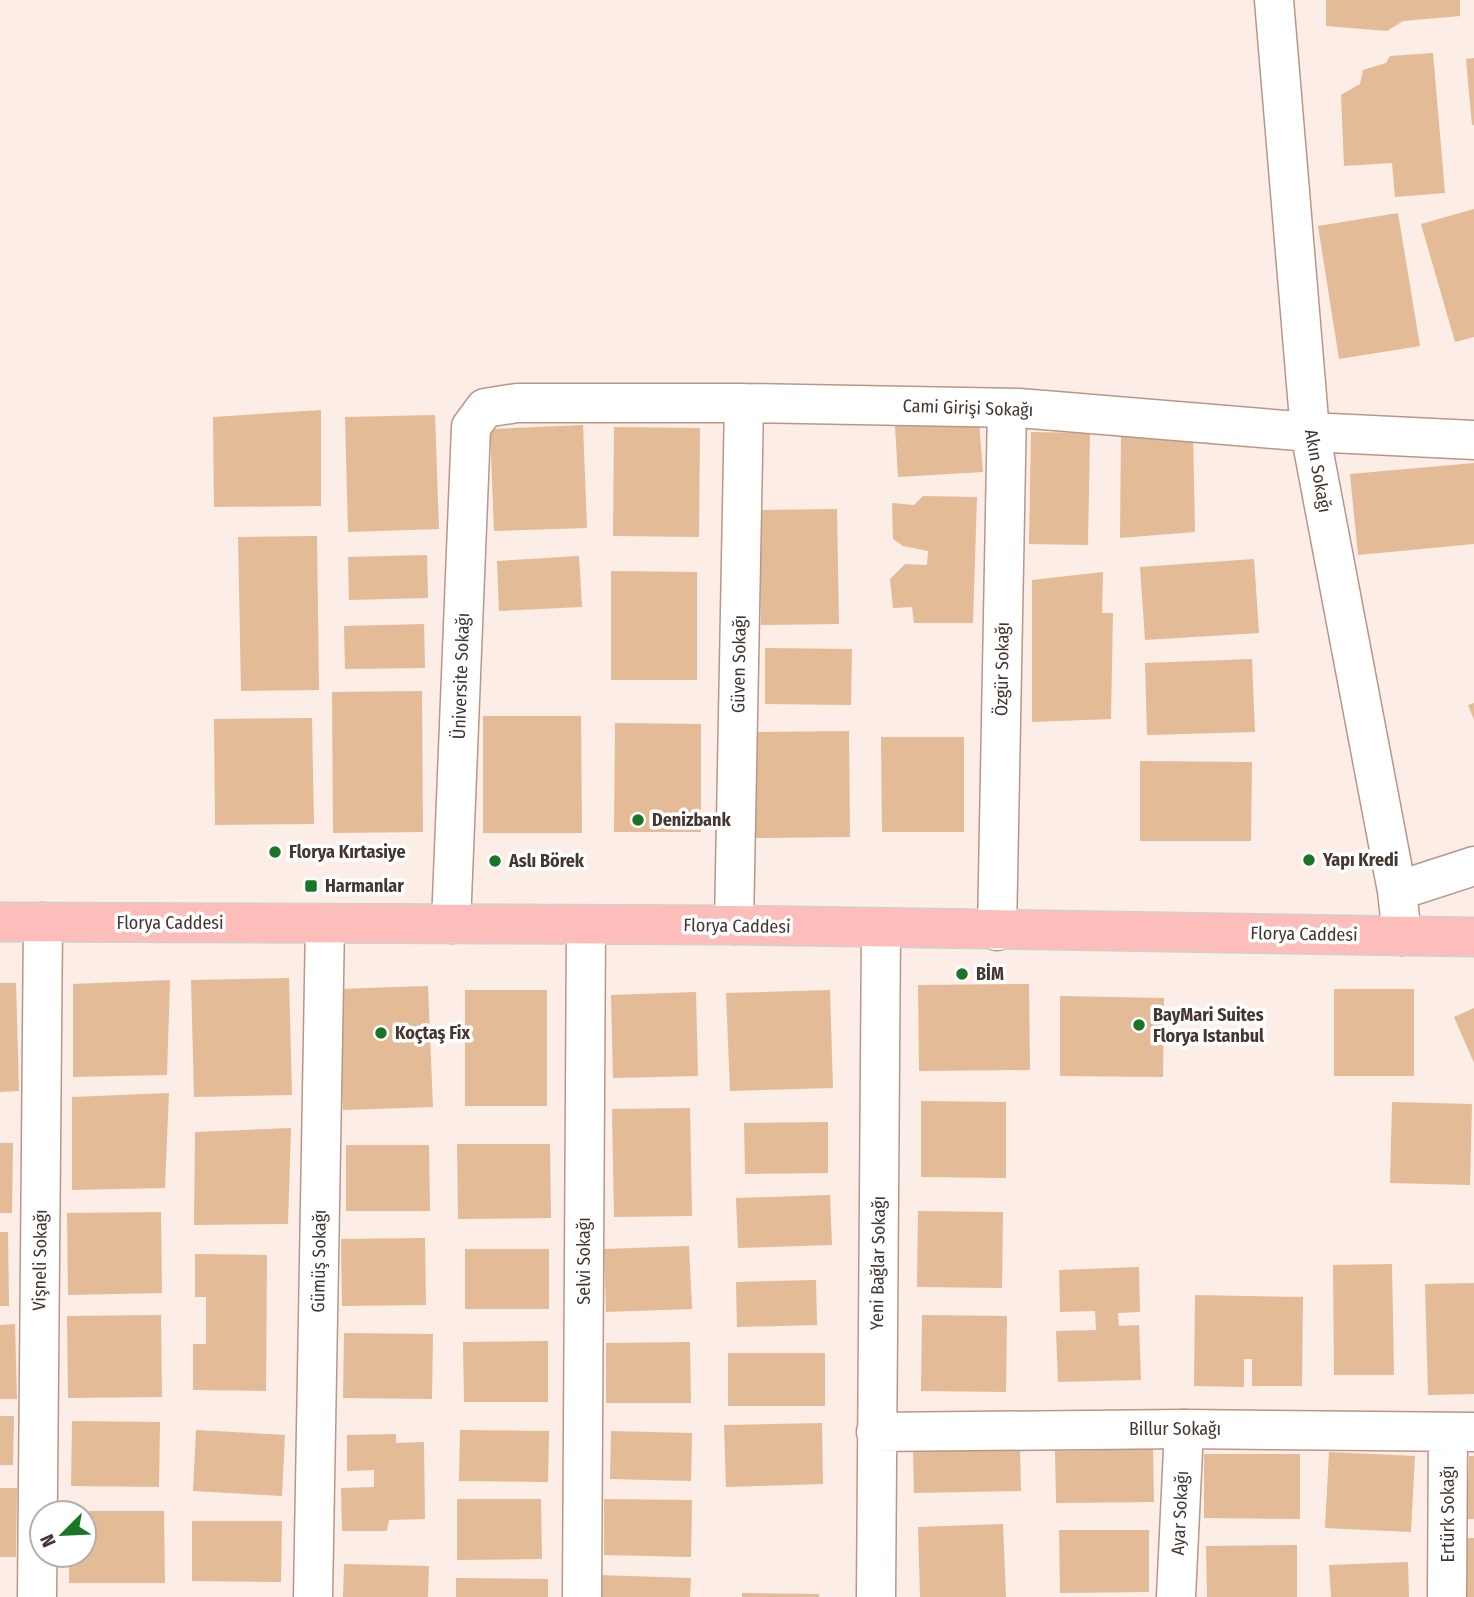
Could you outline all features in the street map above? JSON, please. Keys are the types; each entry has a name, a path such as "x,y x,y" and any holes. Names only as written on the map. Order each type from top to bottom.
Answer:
{"main road":[{"name":"Florya Caddesi","path":"0,922 734,925 1474,937"}],"street":[{"name":"Akın Sokağı","path":"1274,0 1310,432 1397,891 1402,936"},
{"name":"Cami Girişi Sokağı","path":"471,427 485,408 517,403 744,403 1007,408 1310,432 1474,440"},
{"name":"Güven Sokağı","path":"734,925 744,403"},
{"name":"Özgür Sokağı","path":"997,931 1007,408"},
{"name":"Üniversite Sokağı","path":"451,924 471,427"},
{"path":"1397,891 1474,866"},
{"name":"Vişneli Sokağı","path":"37,1597 43,922"},
{"name":"Gümüş Sokağı","path":"313,1597 325,924"},
{"name":"Selvi Sokağı","path":"582,1597 586,925"},
{"name":"Yeni Bağlar Sokağı","path":"876,1597 881,929"},
{"name":"Billur Sokağı","path":"876,1432 1184,1429 1461,1432"},
{"name":"Ayar Sokağı","path":"1176,1597 1184,1429"},
{"name":"Ertürk Sokağı","path":"1447,1597 1461,1432"}],"building":[{"path":"1326,0 1460,0 1460,16 1403,21 1387,31 1326,26"},
{"path":"1433,53 1445,193 1395,197 1392,163 1344,166 1341,95 1360,84 1363,70 1386,63 1390,56"},
{"path":"1474,58 1474,125 1472,125 1466,59"},
{"path":"1474,209 1474,337 1455,342 1421,224"},
{"path":"1398,213 1420,346 1339,359 1318,226"},
{"path":"321,410 321,506 214,507 213,417"},
{"path":"435,415 439,529 348,532 345,417"},
{"path":"979,420 983,472 898,477 895,426"},
{"path":"583,425 587,528 494,531 490,429"},
{"path":"614,427 700,428 699,537 613,536"},
{"path":"1031,432 1090,433 1088,545 1029,544"},
{"path":"1121,432 1193,432 1195,532 1120,538"},
{"path":"1474,463 1474,544 1358,555 1350,474"},
{"path":"923,496 977,497 973,623 914,623 912,607 893,608 890,579 905,564 927,565 928,551 903,546 893,539 892,503 914,505"},
{"path":"837,509 839,624 761,625 759,510"},
{"path":"317,536 319,690 241,691 238,537"},
{"path":"427,555 428,598 349,600 348,557"},
{"path":"579,556 582,607 499,611 497,561"},
{"path":"1254,559 1259,633 1145,640 1140,567"},
{"path":"611,571 697,572 697,680 611,680"},
{"path":"1103,572 1102,613 1113,613 1111,719 1032,722 1032,580"},
{"path":"424,624 425,668 345,669 344,626"},
{"path":"765,648 852,649 851,705 765,704"},
{"path":"1252,659 1255,732 1147,735 1145,663"},
{"path":"422,691 423,832 333,833 332,692"},
{"path":"1474,703 1474,720 1468,705"},
{"path":"483,716 581,716 582,833 483,833"},
{"path":"312,718 314,824 215,825 214,719"},
{"path":"615,723 701,724 701,832 614,832"},
{"path":"849,731 850,837 755,838 754,732"},
{"path":"881,737 964,737 964,832 882,832"},
{"path":"1140,761 1252,762 1251,841 1140,841"},
{"path":"289,978 292,1095 194,1097 191,980"},
{"path":"170,980 167,1075 73,1077 73,984"},
{"path":"0,983 16,983 19,1091 0,1092"},
{"path":"1029,984 1030,1070 919,1071 918,985"},
{"path":"428,986 433,1107 343,1110 338,989"},
{"path":"1334,989 1414,989 1414,1076 1334,1076"},
{"path":"465,990 547,990 547,1106 465,1106"},
{"path":"830,990 833,1088 730,1091 726,993"},
{"path":"696,992 698,1076 613,1078 611,995"},
{"path":"1060,996 1164,998 1163,1077 1060,1076"},
{"path":"1474,1008 1474,1063 1454,1017"},
{"path":"169,1093 165,1188 72,1190 72,1097"},
{"path":"921,1101 1006,1102 1006,1178 921,1177"},
{"path":"1392,1102 1472,1104 1470,1185 1390,1183"},
{"path":"690,1108 692,1216 614,1217 612,1109"},
{"path":"828,1122 828,1173 745,1174 744,1123"},
{"path":"291,1128 288,1224 194,1225 195,1132"},
{"path":"0,1143 13,1143 12,1213 0,1213"},
{"path":"457,1144 550,1144 551,1218 458,1219"},
{"path":"346,1145 429,1145 430,1211 346,1211"},
{"path":"830,1195 832,1245 738,1248 736,1198"},
{"path":"918,1211 1003,1212 1002,1288 917,1287"},
{"path":"161,1212 162,1293 68,1295 67,1213"},
{"path":"0,1232 8,1232 9,1306 0,1306"},
{"path":"425,1238 426,1305 342,1306 341,1239"},
{"path":"689,1246 692,1309 606,1312 604,1249"},
{"path":"465,1249 549,1249 549,1309 465,1309"},
{"path":"195,1254 267,1255 266,1391 193,1390 193,1344 206,1344 206,1297 195,1297"},
{"path":"1392,1264 1394,1375 1334,1375 1333,1265"},
{"path":"1139,1267 1140,1312 1118,1313 1119,1326 1139,1325 1141,1380 1058,1382 1056,1331 1096,1330 1095,1311 1060,1312 1059,1270"},
{"path":"816,1280 817,1325 737,1327 736,1282"},
{"path":"1474,1283 1474,1394 1428,1395 1425,1284"},
{"path":"1195,1295 1303,1297 1302,1386 1252,1386 1252,1359 1244,1359 1244,1387 1194,1386"},
{"path":"161,1315 162,1397 68,1398 67,1316"},
{"path":"922,1315 1007,1316 1006,1392 921,1391"},
{"path":"15,1324 17,1399 0,1399 0,1325"},
{"path":"344,1333 433,1334 432,1399 343,1398"},
{"path":"548,1341 548,1402 464,1402 463,1342"},
{"path":"690,1342 691,1403 606,1403 606,1343"},
{"path":"728,1353 825,1353 825,1406 728,1406"},
{"path":"0,1416 14,1416 13,1465 0,1465"},
{"path":"72,1421 160,1422 159,1487 71,1486"},
{"path":"822,1423 823,1484 726,1487 724,1425"},
{"path":"196,1430 285,1435 282,1496 193,1491"},
{"path":"460,1430 549,1431 548,1482 459,1481"},
{"path":"611,1431 692,1433 691,1481 610,1479"},
{"path":"396,1434 396,1443 424,1442 425,1519 389,1520 387,1531 342,1531 341,1488 374,1487 374,1470 347,1471 347,1435"},
{"path":"1020,1447 1021,1491 914,1493 913,1449"},
{"path":"1153,1449 1154,1502 1056,1503 1055,1451"},
{"path":"1329,1452 1415,1456 1411,1532 1325,1528"},
{"path":"1204,1454 1300,1454 1300,1519 1204,1518"},
{"path":"1469,1456 1474,1456 1474,1519 1467,1519"},
{"path":"0,1488 17,1488 16,1557 0,1557"},
{"path":"457,1499 541,1499 542,1559 457,1560"},
{"path":"604,1499 692,1500 691,1557 604,1555"},
{"path":"98,1511 164,1511 165,1583 69,1583 69,1569 98,1569"},
{"path":"192,1521 282,1521 281,1582 192,1581"},
{"path":"1003,1524 1006,1597 920,1597 918,1527"},
{"path":"1059,1530 1149,1530 1149,1592 1060,1593"},
{"path":"1465,1538 1474,1538 1474,1597 1465,1597"},
{"path":"1297,1545 1297,1597 1207,1597 1206,1546"},
{"path":"1408,1562 1409,1597 1331,1597 1329,1565"},
{"path":"344,1564 429,1566 428,1597 343,1597"},
{"path":"600,1575 691,1578 690,1597 600,1597"},
{"path":"456,1578 548,1579 548,1597 456,1597"},
{"path":"742,1593 819,1594 819,1597 742,1597"}],"place":[{"name":"Denizbank","path":"638,820"},
{"name":"Florya Kırtasiye","path":"275,852"},
{"name":"Yapı Kredi","path":"1309,860"},
{"name":"Aslı Börek","path":"495,861"},
{"name":"Harmanlar","path":"311,886"},
{"name":"BİM","path":"962,974"},
{"name":"BayMari Suites Florya Istanbul","path":"1139,1025"},
{"name":"Koçtaş Fix","path":"381,1033"}]}
